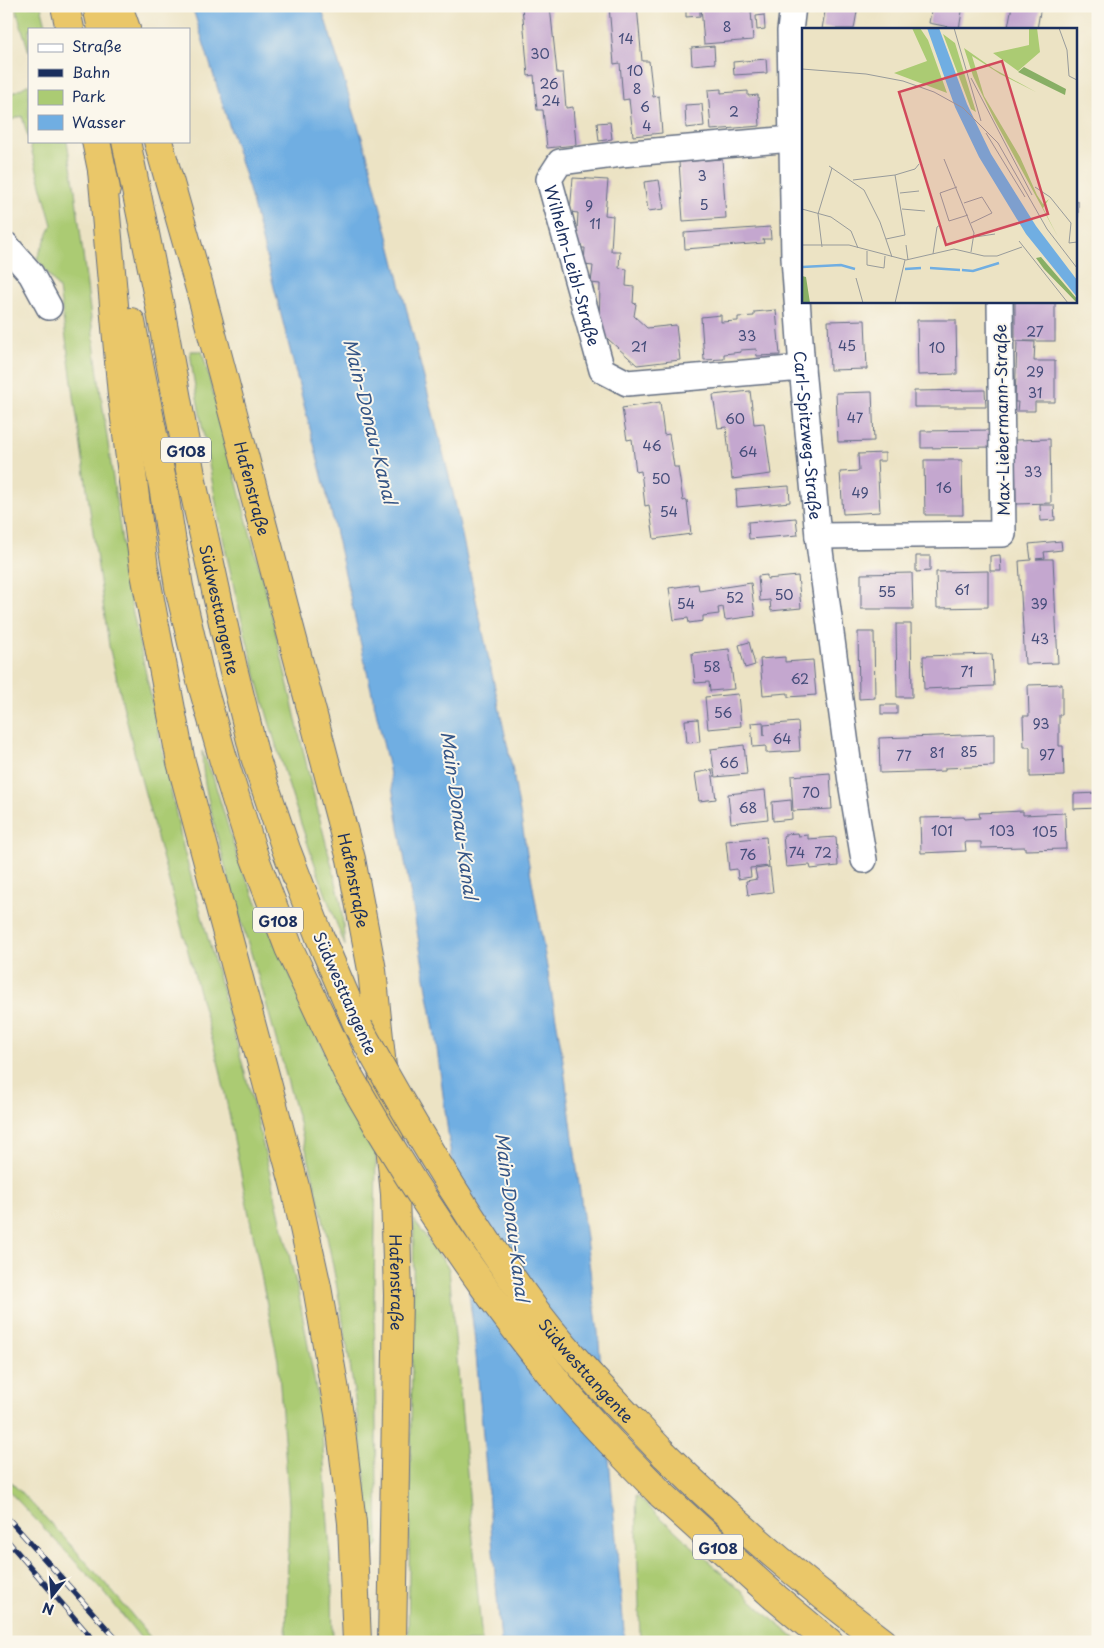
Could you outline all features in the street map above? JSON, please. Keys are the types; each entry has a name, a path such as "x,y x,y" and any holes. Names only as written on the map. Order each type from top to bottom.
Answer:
{"highway":[{"path":"65,6 70,28"},
{"path":"97,6 102,28"},
{"path":"118,6 126,28"},
{"name":"Südwesttangente","path":"96,142 161,476 179,587 201,681 254,856 289,948 349,1076 377,1126 454,1244 507,1318 564,1390 661,1494 776,1598 828,1642"},
{"name":"Südwesttangente","path":"126,142 159,302 193,486 233,668 255,757 286,849 319,935 359,1028 434,1161 527,1300 585,1371 713,1502 820,1594 883,1642"},
{"name":"Hafenstraße","path":"158,142 203,298 348,850 372,970 395,1194 398,1295 392,1642"},
{"path":"102,170 122,395 144,568 181,762 295,1187 317,1286 339,1414 352,1523 357,1642"}],"street":[{"name":"Carl-Spitzweg-Straße","path":"793,6 790,31 791,139 798,234 802,368 818,536 851,782 864,860"},
{"name":"Wilhelm-Leibl-Straße","path":"791,139 621,154 560,162 549,179 602,370 627,383 802,368"},
{"path":"6,245 31,274 49,307"},
{"name":"Max-Liebermann-Straße","path":"818,536 1003,534 1000,302"}],"green space":[{"path":"15,6 41,6 47,28 28,28 28,49"},
{"path":"28,85 28,137 22,116 6,122 6,97"},
{"path":"29,142 67,142 131,604 184,851 251,1095 299,1296 321,1417 332,1584 333,1642 286,1642 289,1504 278,1360 220,1069 137,764 109,646 59,289 37,258 52,225"},
{"path":"190,351 202,351 271,612 341,902 345,946 308,844 274,740 245,634 221,528"},
{"path":"202,751 213,777 239,863 359,1125 376,1154 374,1302 378,1545 375,1549 372,1545 351,1371 327,1236 290,1090 218,839 205,785"},
{"path":"414,1220 449,1269 482,1642 408,1642"},
{"path":"6,1477 119,1599 154,1642 144,1642 104,1592 6,1488"},
{"path":"636,1495 773,1620 800,1642 640,1642"}],"water":[{"name":"Main-Donau-Kanal","path":"192,6 321,6 367,154 451,484 512,767 562,1053 598,1332 625,1642 501,1642 474,1332 436,1041 389,769 330,507 249,189"}],"building":[{"path":"522,6 550,6 557,73 563,73 566,108 573,107 576,145 547,148 543,110 537,110 534,75 528,76"},
{"path":"609,6 637,6 642,61 649,61 653,97 659,96 662,133 633,136 629,99 623,100 620,63 614,64"},
{"path":"686,6 700,6 700,16 686,17"},
{"path":"701,6 714,6 714,8 741,6 741,11 751,10 753,40 704,44"},
{"path":"826,6 858,6 854,28 822,28"},
{"path":"932,6 963,6 959,28 929,23"},
{"path":"1012,6 1041,6 1037,28 1008,27"},
{"path":"764,15 765,29 757,30 756,16"},
{"path":"714,46 715,63 692,65 691,48"},
{"path":"766,59 767,73 734,75 733,62"},
{"path":"721,89 721,93 748,91 748,96 758,95 760,126 711,130 708,90"},
{"path":"702,104 704,126 686,128 685,105"},
{"path":"610,122 612,139 599,141 597,123"},
{"path":"722,159 726,218 683,221 679,162"},
{"path":"573,178 608,180 605,215 613,216 611,251 620,251 619,268 627,269 626,286 634,287 633,303 636,304 634,316 647,328 676,325 680,360 637,365 599,331 600,284 591,283 593,266 584,265 585,248 576,248 578,213 570,212"},
{"path":"659,180 664,209 648,211 644,182"},
{"path":"1076,201 1078,201 1078,217 1076,217"},
{"path":"770,227 771,239 763,239 764,243 685,249 684,233"},
{"path":"1015,302 1055,302 1055,341 1015,341"},
{"path":"776,310 780,355 757,356 756,349 724,354 724,359 704,360 701,317 721,315 721,322 738,321 738,317 754,316 754,312"},
{"path":"865,320 867,369 830,370 828,321"},
{"path":"917,320 956,320 957,374 918,375"},
{"path":"1017,341 1035,342 1034,361 1055,361 1055,402 1035,402 1035,411 1017,411 1018,402 1015,402"},
{"path":"985,390 986,407 914,407 914,391"},
{"path":"750,391 754,424 764,423 771,474 732,479 726,427 718,428 713,395"},
{"path":"872,392 874,441 838,442 836,393"},
{"path":"660,402 664,435 669,434 674,467 678,467 683,501 687,500 691,534 654,539 649,505 645,506 641,471 636,472 632,439 627,440 622,408"},
{"path":"992,430 992,447 921,448 921,431"},
{"path":"1050,439 1051,503 1016,504 1015,440"},
{"path":"885,453 885,461 877,461 880,512 843,514 840,472 859,471 858,454"},
{"path":"924,460 962,460 963,515 925,515"},
{"path":"789,486 790,502 737,507 736,490"},
{"path":"1040,505 1054,505 1055,520 1041,521"},
{"path":"796,518 798,535 749,539 748,522"},
{"path":"1061,541 1062,550 1044,552 1045,558 1036,559 1053,559 1058,663 1025,664 1019,561 1031,560 1029,544"},
{"path":"1000,555 1001,571 990,571 990,556"},
{"path":"916,556 930,556 930,571 916,572"},
{"path":"988,571 988,607 937,608 936,572"},
{"path":"912,573 913,609 861,609 861,574"},
{"path":"767,575 767,579 798,576 801,608 771,611 770,600 760,601 758,576"},
{"path":"751,583 755,616 725,620 723,607 718,608 719,614 703,616 703,621 689,623 688,618 674,620 669,588 698,584 699,591"},
{"path":"896,624 911,624 912,697 897,697"},
{"path":"858,632 874,632 875,698 859,699"},
{"path":"749,642 755,665 745,668 739,645"},
{"path":"729,649 734,689 710,691 709,682 695,683 692,653"},
{"path":"992,654 994,686 924,689 923,656"},
{"path":"785,657 785,662 813,660 816,695 788,697 788,693 763,695 760,659"},
{"path":"1062,684 1059,746 1063,746 1064,776 1030,777 1030,747 1024,747 1023,716 1029,716 1028,685"},
{"path":"738,694 741,726 708,729 705,697"},
{"path":"881,705 897,705 897,714 881,714"},
{"path":"698,719 700,742 687,743 685,720"},
{"path":"763,722 764,736 764,725 798,722 800,751 766,753 766,746 753,747 751,723"},
{"path":"994,734 994,766 945,768 945,771 880,773 879,738"},
{"path":"744,745 747,774 715,777 711,749"},
{"path":"712,770 716,799 699,801 695,773"},
{"path":"830,773 832,809 793,811 791,776"},
{"path":"765,790 768,819 731,823 728,794"},
{"path":"1098,793 1098,808 1074,809 1074,794"},
{"path":"791,800 792,819 773,821 772,802"},
{"path":"1023,811 1023,815 1065,813 1066,849 1025,850 1025,847 981,848 981,842 965,842 966,851 921,853 920,818 980,818 979,813"},
{"path":"797,833 798,836 808,835 808,839 836,837 838,866 811,869 810,865 786,867 783,836 785,834"},
{"path":"766,837 769,866 750,868 751,877 738,879 737,869 729,870 726,841"},
{"path":"770,867 773,892 748,895 746,881 757,879 755,869"}],"railway":[{"path":"6,1516 119,1642"},
{"path":"6,1539 95,1642"}]}
